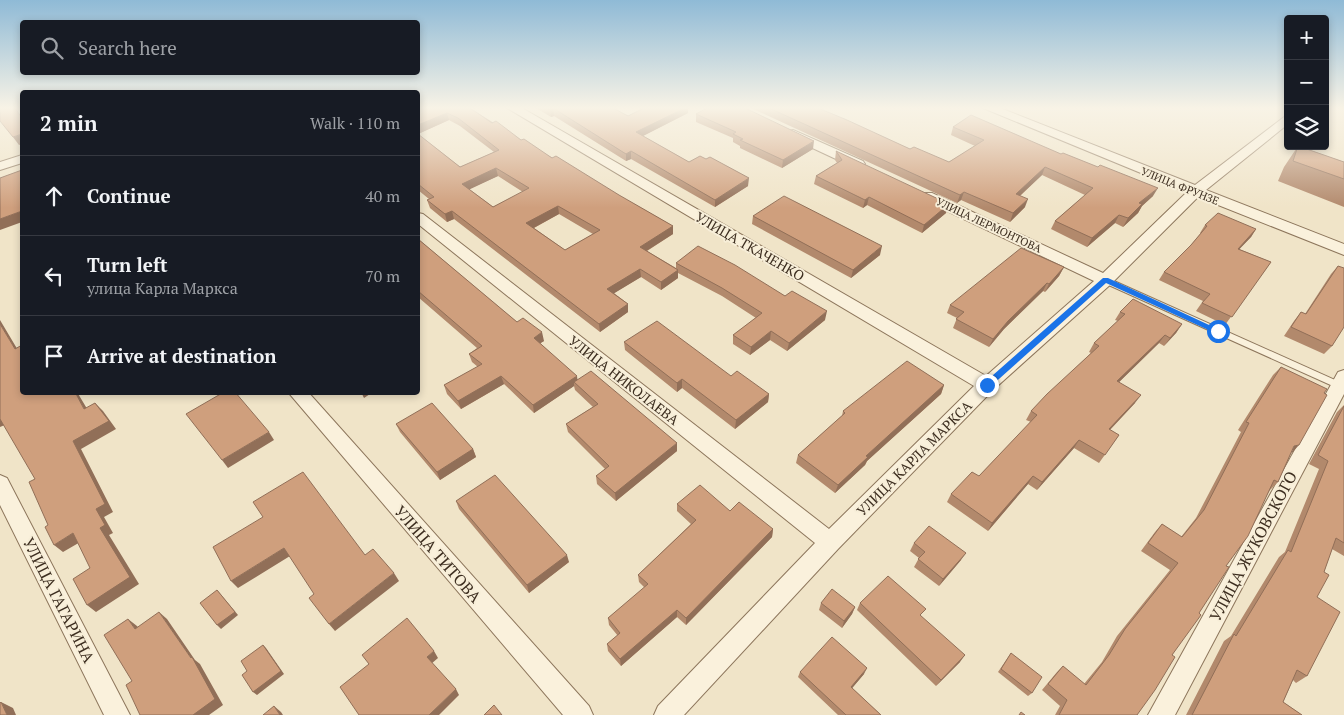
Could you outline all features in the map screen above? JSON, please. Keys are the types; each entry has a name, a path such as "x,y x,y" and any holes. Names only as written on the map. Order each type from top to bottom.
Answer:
{"street":[{"name":"УЛИЦА ТКАЧЕНКО","path":"570,141 987,385"},
{"path":"810,141 870,169"},
{"name":"УЛИЦА ФРУНЗЕ","path":"1071,141 1344,250"},
{"name":"УЛИЦА КАРЛА МАРКСА","path":"667,715 830,542 987,385 1105,280 1195,192 1259,141"},
{"path":"0,166 20,160"},
{"name":"УЛИЦА ЛЕРМОНТОВА","path":"914,190 1105,280"},
{"name":"УЛИЦА НИКОЛАЕВА","path":"420,219 830,542"},
{"name":"УЛИЦА ЖУКОВСКОГО","path":"1161,715 1342,384"},
{"name":"УЛИЦА ТИТОВА","path":"300,395 580,715"},
{"name":"УЛИЦА ГАГАРИНА","path":"0,484 117,715"}],"lane":[{"path":"1105,280 1342,384"}],"building":[{"path":"420,141 427,141 460,167 499,150 488,141 527,141 552,158 556,156 673,226 640,247 678,270 661,282 640,269 607,289 628,304 599,324 452,211 445,214 427,200 434,197 420,186","holes":["496,168 529,188 493,207 462,184","558,206 600,230 565,250 526,223"]},
{"path":"606,141 653,141 689,162 700,156 706,159 710,157 749,178 715,200 631,151 626,154"},
{"path":"743,141 813,141 783,160"},
{"path":"842,141 893,141 910,149 914,147 949,162 982,141 1032,141 1061,154 1063,153 1098,167 1100,165 1158,188 1139,203 1142,204 1128,218 1119,215 1092,238 1055,221 1093,188 1045,167 1016,194 1028,199 1013,213 964,192 960,195"},
{"path":"1297,150 1310,150 1344,162 1344,179 1293,161"},
{"path":"836,151 949,204 924,225 869,197 865,200 816,176 842,160"},
{"path":"20,171 20,212 0,219 0,178"},
{"path":"784,196 882,246 853,270 753,216"},
{"path":"1218,213 1256,229 1238,249 1271,262 1232,317 1202,303 1210,294 1164,272 1191,245 1207,226 1205,225"},
{"path":"420,241 517,322 523,318 542,332 534,338 577,376 533,405 501,376 458,401 444,385 482,364 469,354 482,346 420,293"},
{"path":"698,246 735,265 785,296 792,291 827,311 789,343 771,331 751,347 733,335 762,313 722,288 676,263"},
{"path":"1021,248 1064,267 1049,284 1047,283 1008,321 993,339 956,319 964,312 950,305"},
{"path":"1338,266 1344,268 1344,327 1332,346 1291,327 1301,312 1306,314"},
{"path":"1133,299 1182,324 1170,338 1165,335 1117,381 1141,395 1109,429 1119,435 1105,455 1079,440 1042,482 1033,476 992,523 951,494 972,472 979,476 1037,415 1031,411 1099,346 1094,343 1125,314 1120,312"},
{"path":"657,321 731,376 737,371 769,394 736,420 682,379 677,383 624,342"},
{"path":"0,324 15,349 20,346 20,395 77,395 84,409 95,403 109,421 73,441 105,504 96,509 105,525 100,528 130,577 87,605 73,579 90,568 73,533 54,545 45,527 48,525 29,482 35,479 0,419"},
{"path":"907,361 944,385 866,456 868,457 838,485 798,455 845,413 843,411"},
{"path":"1281,367 1327,389 1324,393 1327,395 1299,445 1294,446 1278,482 1274,480 1248,536 1226,566 1229,567 1199,613 1201,615 1172,655 1175,657 1155,690 1137,715 1059,715 1067,700 1048,684 1063,666 1086,685 1109,655 1125,629 1178,563 1148,543 1162,524 1182,537 1204,510 1249,423 1246,422"},
{"path":"591,371 677,443 615,493 596,476 609,466 566,424 598,404 574,382"},
{"path":"219,395 238,395 269,432 222,460 186,414"},
{"path":"432,403 473,449 437,472 396,424"},
{"path":"1344,406 1344,543 1336,538 1324,572 1329,575 1317,597 1340,612 1307,676 1297,670 1283,702 1302,715 1192,715 1234,634 1236,636 1288,550 1291,552 1328,461 1318,455"},
{"path":"303,472 365,555 373,549 394,573 329,624 309,598 314,594 284,548 231,581 213,547 263,517 253,502"},
{"path":"495,475 567,555 527,585 456,501"},
{"path":"700,485 730,511 739,502 773,529 686,618 677,610 620,659 607,644 620,633 608,618 648,584 638,575 696,520 677,504"},
{"path":"929,526 966,553 943,579 918,559 925,552 914,543"},
{"path":"888,576 926,609 920,615 965,655 941,680 860,603"},
{"path":"832,589 855,607 844,621 821,603"},
{"path":"217,590 235,612 217,625 200,603"},
{"path":"159,612 192,657 215,699 193,715 140,715 126,685 132,681 104,635 128,619 135,629"},
{"path":"407,618 434,651 427,657 456,689 429,715 359,715 340,687 369,664 362,655"},
{"path":"832,637 867,668 851,687 881,715 846,715 800,672"},
{"path":"263,645 281,671 253,692 242,675 247,671 241,661"},
{"path":"1011,653 1042,677 1032,693 1001,669"},
{"path":"1,702 7,715 0,715"},
{"path":"494,705 502,715 484,715"},
{"path":"274,706 280,715 263,715"}],"route":[{"path":"987,385 1105,280 1218,331"}]}
